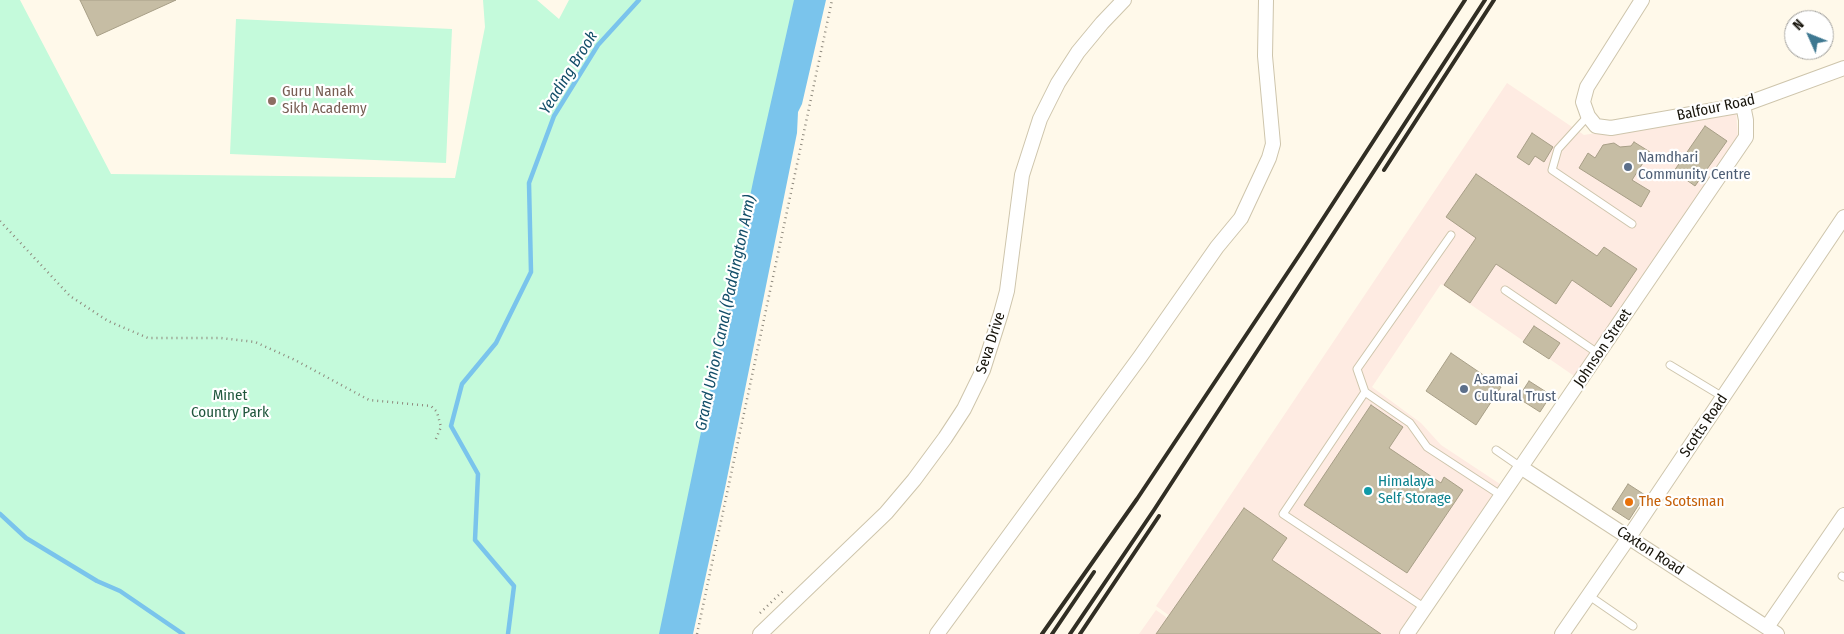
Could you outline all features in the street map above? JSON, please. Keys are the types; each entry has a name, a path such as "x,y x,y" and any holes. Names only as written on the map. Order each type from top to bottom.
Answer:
{"street":[{"name":"Seva Drive","path":"760,634 886,513 914,480 964,409 983,370 1007,291 1022,175 1040,119 1058,83 1078,52 1124,0"},
{"path":"937,634 1140,357 1217,246 1241,218 1270,158 1273,144 1265,56 1266,0"},
{"path":"1588,116 1583,102 1587,87 1642,0"},
{"name":"Balfour Road","path":"1588,116 1596,126 1611,128 1743,105 1844,68"},
{"name":"Johnson Street","path":"1407,634 1746,137 1746,120 1743,105"},
{"name":"Scotts Road","path":"1562,634 1630,537 1844,217"},
{"name":"Caxton Road","path":"1522,468 1772,630"},
{"path":"1772,630 1844,515"}],"lane":[{"path":"1588,116 1558,148 1552,170 1632,224"},
{"path":"1451,235 1357,369 1365,392 1410,423 1427,447 1502,496"},
{"path":"1505,290 1599,354"},
{"path":"1670,365 1723,397"},
{"path":"1365,392 1284,514 1425,608"},
{"path":"1496,450 1522,468"},
{"path":"1588,596 1633,626"}],"path":[{"path":"697,634 832,0"},
{"path":"0,221 70,296 108,321 148,338 221,338 255,342 295,360 369,400 430,406 437,412 440,427 435,441"}],"shaded area":[{"path":"1507,83 1584,135 1736,110 1738,139 1577,378 1441,284 1372,387 1421,423 1441,445 1503,486 1403,634 1195,634 1156,606"},
{"path":"1156,610 1190,634 1139,634"}],"green space":[{"name":"Minet Country Park","path":"0,0 20,0 111,174 455,178 485,27 483,0 537,0 559,19 569,0 795,0 661,634 0,634"},
{"path":"236,19 452,29 446,163 230,154"}],"water":[{"name":"Grand Union Canal (Paddington Arm)","path":"794,0 826,0 802,104 798,112 797,133 725,488 693,634 659,634 754,177"}],"building":[{"path":"80,0 176,0 97,36"},
{"path":"1705,126 1727,141 1695,186 1674,171"},
{"path":"1532,133 1553,147 1544,162 1535,156 1529,165 1517,157"},
{"path":"1634,142 1650,152 1632,180 1650,191 1641,207 1579,168 1588,153 1595,158 1603,145 1614,143 1620,147 1631,146"},
{"path":"1476,174 1597,256 1604,247 1637,269 1611,307 1572,280 1556,304 1496,264 1470,303 1444,285 1476,238 1446,217"},
{"path":"1534,326 1560,343 1549,359 1523,342"},
{"name":"Asamai Cultural Trust","path":"1451,353 1501,387 1476,425 1426,391"},
{"path":"1529,381 1551,395 1540,412 1518,398"},
{"name":"Himalaya Self Storage","path":"1371,405 1403,427 1389,448 1441,483 1444,477 1463,490 1407,573 1304,505"},
{"path":"1628,484 1645,495 1629,520 1612,509"},
{"path":"1244,508 1287,538 1272,560 1381,634 1156,634"}],"waterway":[{"name":"Yeading Brook","path":"508,634 514,586 475,540 478,474 451,426 462,384 496,343 531,272 529,183 554,116 598,45 639,0"},
{"path":"0,514 26,538 97,581 120,591 183,634"}],"railway":[{"path":"1042,634 1137,499 1302,251 1465,0"},
{"path":"1070,634 1154,510 1485,0"},
{"path":"1384,170 1494,0"},
{"path":"1080,634 1159,516"},
{"path":"1052,634 1094,572"}],"place":[{"name":"Guru Nanak Sikh Academy","path":"272,101"},
{"name":"Namdhari Community Centre","path":"1628,167"},
{"name":"Asamai Cultural Trust","path":"1464,389"},
{"name":"Himalaya Self Storage","path":"1368,491"},
{"name":"The Scotsman","path":"1629,502"}]}
